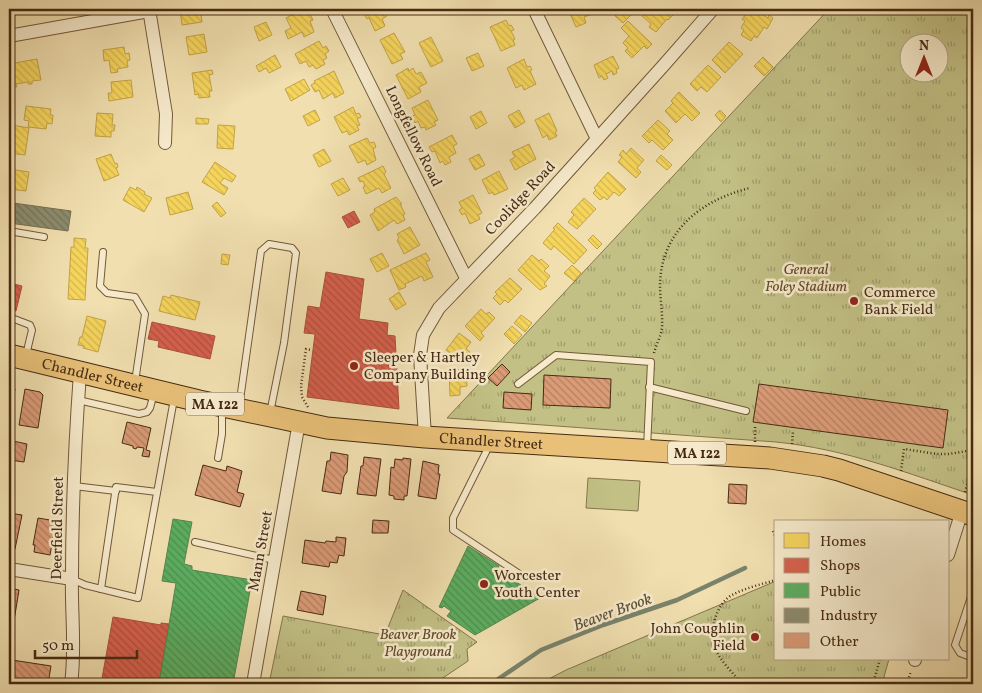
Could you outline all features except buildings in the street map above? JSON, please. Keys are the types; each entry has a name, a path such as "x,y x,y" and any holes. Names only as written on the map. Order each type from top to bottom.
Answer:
{"main road":[{"name":"Chandler Street","path":"17,357 270,417 304,415 327,428 425,437 770,458 823,466 967,506"}],"street":[{"name":"Longfellow Road","path":"332,9 466,278"},
{"path":"534,9 597,139"},
{"name":"Coolidge Road","path":"425,437 420,355 423,336 439,308 535,208 712,9"},
{"path":"9,36 149,10 166,114 165,143"},
{"name":"Deerfield Street","path":"71,684 73,654 74,486 80,373"},
{"name":"Mann Street","path":"253,684 274,560 304,415"},
{"path":"950,550 967,506"},
{"path":"9,569 72,579"}],"lane":[{"path":"9,231 44,237"},
{"path":"218,458 222,434 230,408 261,251 269,244 292,248 296,253 284,343 270,417"},
{"path":"72,579 85,585 138,598 157,492 155,390 145,314 135,297 106,293 100,286 103,252"},
{"path":"9,317 30,325 32,330 17,357"},
{"path":"518,384 556,355 651,362 647,452"},
{"path":"649,388 746,411"},
{"path":"78,400 139,414 147,412 150,408 155,390"},
{"path":"492,441 453,518 453,530 524,577"},
{"path":"74,486 116,491"},
{"path":"102,589 116,487 157,492"},
{"path":"195,542 274,560"},
{"path":"973,591 955,644 960,653 973,658"}],"path":[{"path":"651,362 662,328 660,284 663,263 672,241 687,220 704,206 730,193 750,188"},
{"path":"304,415 301,386 306,349 312,350"},
{"path":"755,426 755,442"},
{"path":"792,445 793,431"},
{"path":"901,471 904,450 949,454 973,450"},
{"path":"967,506 973,465"},
{"path":"742,684 715,648 713,635 716,617 721,606 730,596 774,581"},
{"path":"873,684 880,660"},
{"path":"971,684 970,676 973,666"}],"green space":[{"name":"General Foley Stadium","path":"829,9 973,9 973,495 852,456 802,445 447,418"},
{"path":"588,478 640,481 638,511 586,508"},
{"path":"774,582 774,660 889,660 882,684 539,684 566,670"},
{"name":"Beaver Brook Playground","path":"403,590 477,642 467,649 468,661 434,684 269,684 283,616 385,635"}],"waterway":[{"name":"Beaver Brook","path":"491,684 541,650 603,625 677,600 745,568"}],"place":[{"name":"Commerce Bank Field","path":"854,301"},
{"name":"Sleeper & Hartley Company Building","path":"354,366"},
{"name":"Worcester Youth Center","path":"484,584"},
{"name":"John Coughlin Field","path":"755,637"}]}
